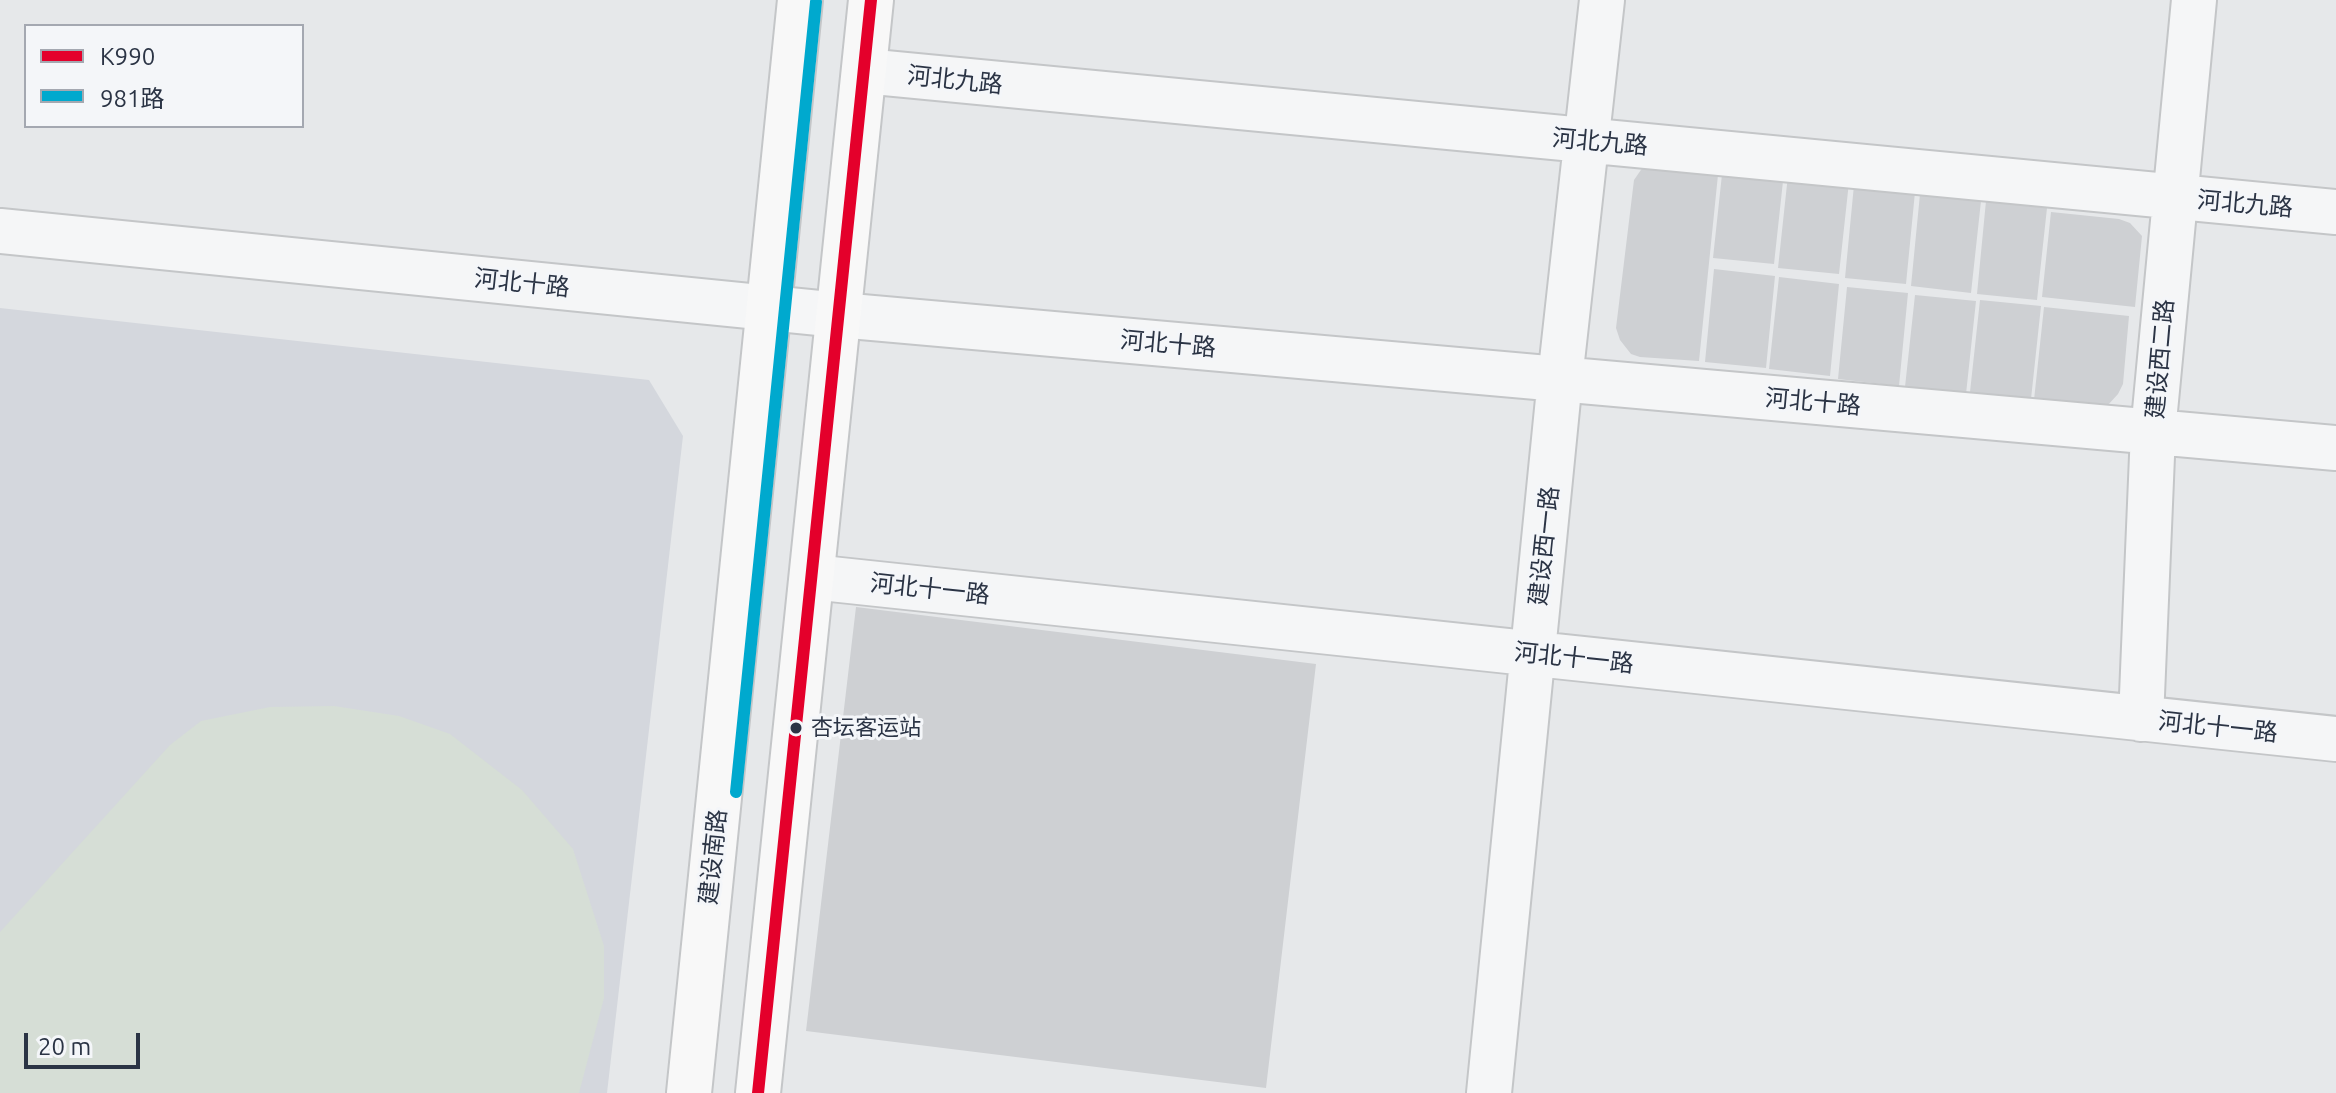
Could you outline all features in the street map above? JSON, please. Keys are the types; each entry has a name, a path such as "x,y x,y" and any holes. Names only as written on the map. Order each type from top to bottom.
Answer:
{"main road":[{"name":"建设南路","path":"689,1093 800,0"},
{"path":"758,1093 871,0"}],"street":[{"name":"建设西一路","path":"1489,1093 1560,379 1602,0"},
{"name":"建设西二路","path":"2141,719 2153,432 2194,0"},
{"name":"河北九路","path":"864,71 2336,212"},
{"name":"河北十路","path":"0,231 839,315 2336,448"},
{"name":"河北十一路","path":"812,577 2336,739"}],"shaded area":[{"path":"0,308 649,380 683,436 607,1093 0,1093"},
{"path":"334,706 399,716 450,734 522,790 573,849 604,946 604,998 579,1093 0,1093 0,932 170,745 201,721 270,707"}],"building":[{"path":"1645,164 1719,165 1699,361 1631,354 1620,340 1616,328 1634,180"},
{"path":"1723,165 1784,172 1774,264 1713,258"},
{"path":"1788,175 1849,182 1839,274 1778,268"},
{"path":"1854,185 1915,192 1906,284 1845,278"},
{"path":"1920,194 1981,201 1971,293 1911,286"},
{"path":"1986,201 2047,208 2037,300 1977,294"},
{"path":"2051,212 2119,219 2130,223 2142,236 2135,307 2042,297"},
{"path":"1714,269 1775,276 1766,368 1705,362"},
{"path":"1779,277 1839,284 1830,376 1769,369"},
{"path":"1847,287 1908,293 1899,386 1838,379"},
{"path":"1915,295 1976,301 1966,394 1905,387"},
{"path":"1980,300 2041,306 2031,399 1970,392"},
{"path":"2044,307 2129,316 2123,384 2107,406 2034,400"},
{"name":"杏坛客运站","path":"856,607 1316,664 1266,1088 806,1031"}],"transit line":[{"name":"K990","path":"758,1093 871,0"},
{"name":"981路","path":"736,792 816,2"}],"place":[{"name":"杏坛客运站","path":"796,728"}]}
